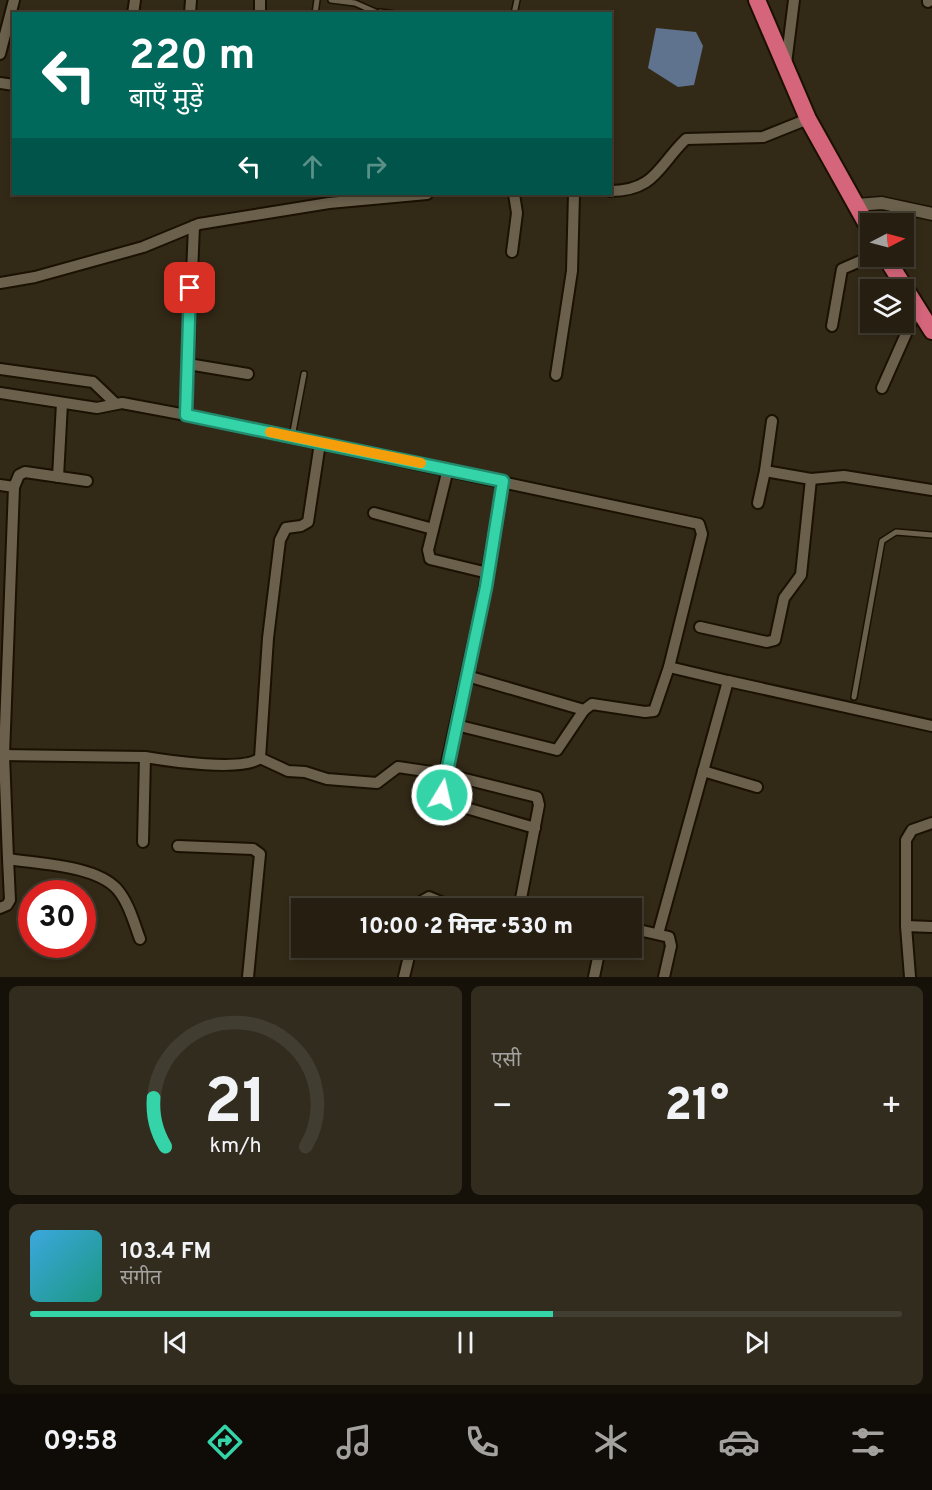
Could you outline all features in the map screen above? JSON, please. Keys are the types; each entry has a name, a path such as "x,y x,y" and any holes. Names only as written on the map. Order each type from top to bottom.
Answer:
{"highway":[{"path":"757,0 785,70 808,119 860,213"},
{"path":"891,267 932,331"}],"street":[{"path":"785,70 794,0"},
{"path":"0,54 12,15"},
{"path":"612,191 642,187 652,180 686,140 763,137 808,119"},
{"path":"0,283 35,277 143,247 194,226 328,203 416,195"},
{"path":"512,252 517,213 514,195"},
{"path":"556,375 572,271 574,195"},
{"path":"856,205 882,203 932,214"},
{"path":"186,415 194,226"},
{"path":"832,326 842,269 860,261"},
{"path":"882,388 916,309"},
{"path":"188,364 248,374"},
{"path":"0,369 93,382 116,404"},
{"path":"0,393 103,408 116,404 186,415 699,524 702,534 669,668 654,711 645,712 596,704 584,710 561,748 553,750 456,724"},
{"path":"58,477 62,403"},
{"path":"758,503 772,421"},
{"path":"2,755 145,757 229,766 255,762 260,758 268,638 280,540 286,528 301,526 308,522 320,443"},
{"path":"448,469 428,550 430,559 488,573"},
{"path":"765,471 811,479 844,476 932,490"},
{"path":"0,908 7,905 10,900 2,755 14,487 21,473 87,481"},
{"path":"700,627 767,642 775,640 784,598 801,575 811,479"},
{"path":"503,481 488,573 441,790 445,800 535,828"},
{"path":"0,485 14,487"},
{"path":"374,513 434,530"},
{"path":"669,668 932,726"},
{"path":"466,676 584,710"},
{"path":"658,934 728,681"},
{"path":"143,842 145,757"},
{"path":"260,758 288,771 306,772 327,779 366,784 384,779 391,770 398,767 445,774 537,797 539,805 521,898"},
{"path":"703,771 757,787"},
{"path":"910,977 906,926 906,840 912,830 932,823"},
{"path":"178,846 253,849 260,854 249,977"},
{"path":"8,859 86,872 105,878 126,902 140,939"},
{"path":"906,926 932,927"},
{"path":"642,932 665,935 671,941 664,977"},
{"path":"404,977 409,958"},
{"path":"594,977 598,958"}],"lane":[{"path":"331,0 355,3 378,12"},
{"path":"291,437 304,374"},
{"path":"854,697 882,541 896,532 932,535"}],"water":[{"path":"656,28 696,32 703,46 694,85 678,87 648,68"}],"slow traffic":[{"path":"270,432 421,463"}],"route":[{"path":"190,288 186,415 503,481 486,587 441,790 442,795"}]}
